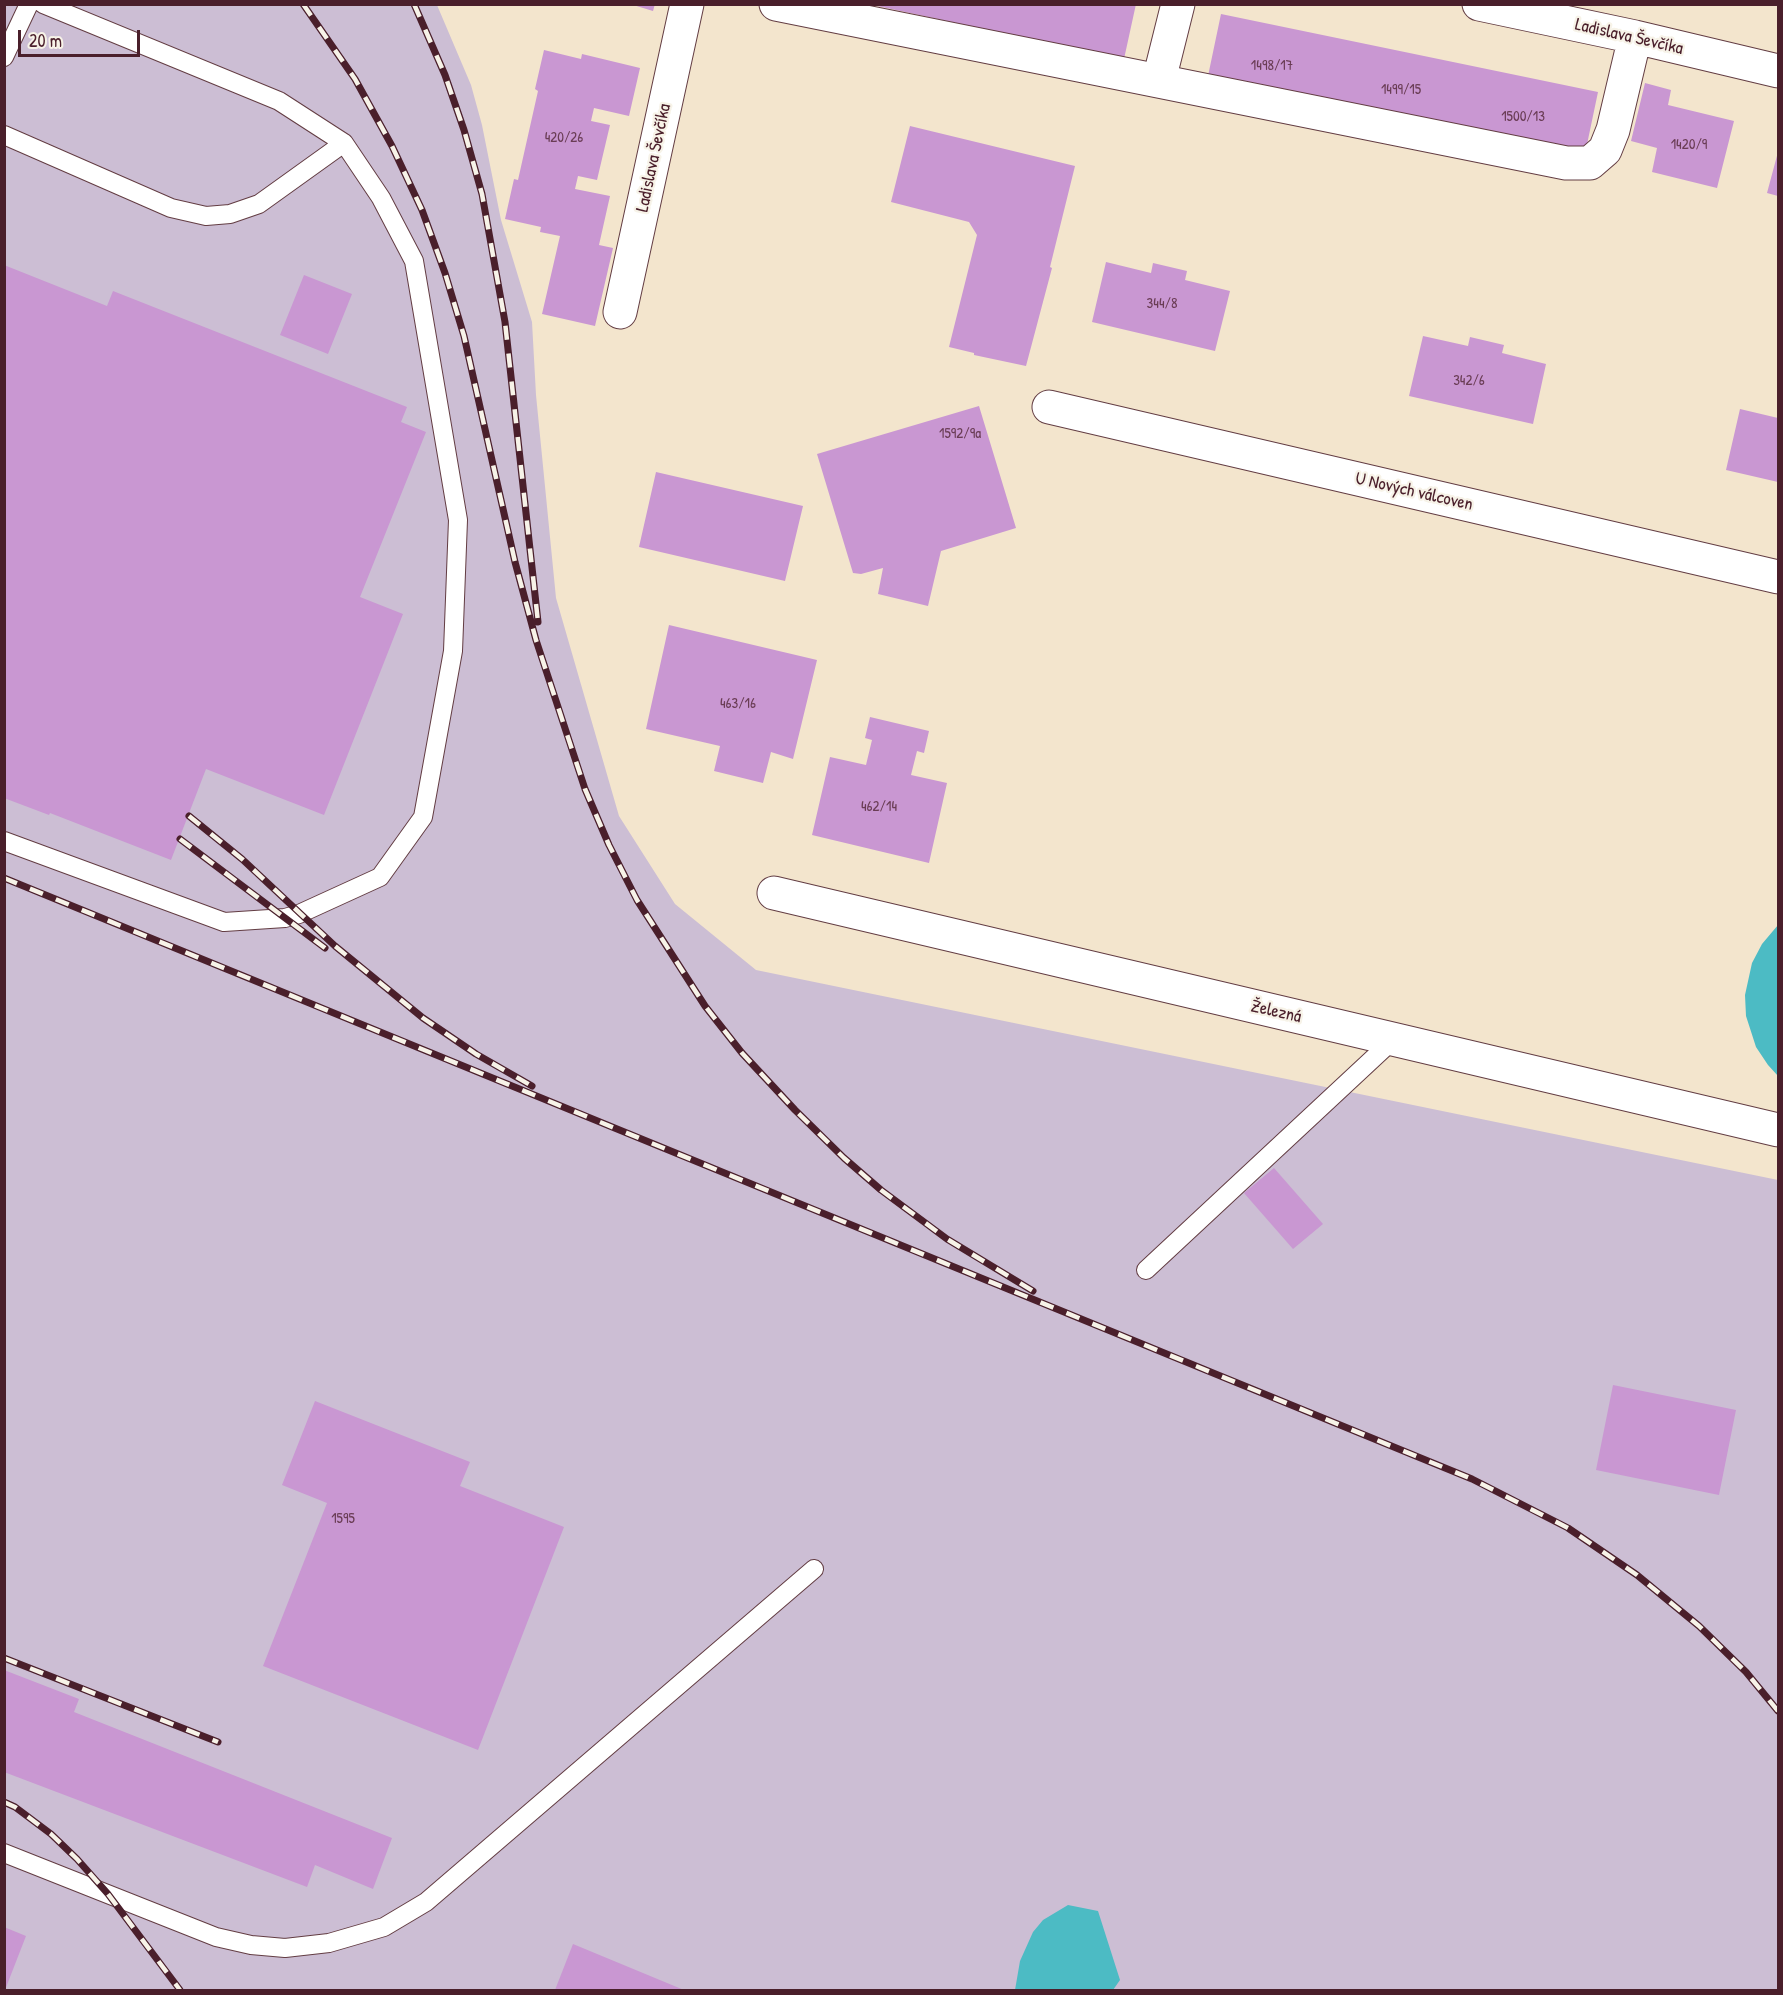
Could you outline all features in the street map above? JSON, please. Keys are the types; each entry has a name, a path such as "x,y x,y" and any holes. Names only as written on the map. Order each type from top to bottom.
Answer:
{"street":[{"name":"Ladislava Ševčíka","path":"620,312 687,4"},
{"path":"776,4 1566,164 1590,163 1605,150 1613,130 1635,37"},
{"path":"1159,80 1178,4"},
{"name":"Ladislava Ševčíka","path":"1479,4 1779,71"},
{"name":"U Nových válcoven","path":"1049,407 1779,577"},
{"name":"Železná","path":"774,894 1779,1130"}],"lane":[{"path":"4,57 29,4"},
{"path":"4,841 224,922 285,918 299,914 380,877 423,817 453,651 458,520 414,261 381,198 344,143 279,101 43,4"},
{"path":"4,135 171,208 206,216 230,214 259,204 344,143"},
{"path":"1146,1270 1394,1039"},
{"path":"4,1853 216,1937 251,1945 285,1948 329,1943 384,1927 426,1902 814,1569"}],"shaded area":[{"path":"5,5 437,5 471,85 482,125 501,220 532,322 536,395 556,598 619,816 675,904 756,970 1778,1180 1778,1990 5,1990"}],"water":[{"path":"1778,925 1778,1076 1756,1047 1746,1016 1745,995 1752,963 1762,944"},
{"path":"1068,1905 1098,1911 1120,1980 1113,1990 1015,1990 1020,1961 1033,1932 1043,1920"}],"building":[{"path":"630,4 655,4 653,11"},
{"path":"868,4 1136,4 1124,59"},
{"path":"1221,14 1598,92 1585,154 1208,76"},
{"path":"544,50 581,59 582,54 640,68 629,116 594,108 591,121 610,125 597,180 578,176 575,189 610,196 599,245 613,248 595,326 542,314 560,236 540,232 541,227 505,219 514,179 518,180 538,91 535,89"},
{"path":"1645,83 1671,90 1668,105 1734,121 1717,188 1652,172 1657,148 1631,141"},
{"path":"910,126 1075,166 1050,267 1052,268 1026,366 949,347 977,235 969,222 891,202"},
{"path":"1778,152 1778,196 1767,193"},
{"path":"1106,262 1151,273 1153,263 1187,271 1185,280 1230,291 1215,351 1092,322"},
{"path":"4,265 107,306 113,291 407,407 401,422 426,432 360,597 403,614 324,815 206,769 171,860 50,813 49,815 4,798"},
{"path":"304,275 352,294 328,354 280,335"},
{"path":"1423,336 1468,346 1470,337 1504,345 1502,353 1546,364 1533,424 1409,396"},
{"path":"979,406 1016,528 941,551 928,606 878,594 883,568 861,574 853,573 817,454"},
{"path":"1740,409 1778,418 1778,482 1726,470"},
{"path":"656,472 803,506 785,581 639,547"},
{"path":"669,625 817,660 793,759 771,752 763,783 714,771 720,746 646,729"},
{"path":"870,717 929,731 924,753 917,751 911,775 947,783 929,863 812,835 830,757 866,765 872,740 865,738"},
{"path":"1274,1168 1323,1224 1293,1249 1244,1193"},
{"path":"1613,1385 1736,1410 1719,1495 1596,1470"},
{"path":"315,1401 470,1462 460,1486 564,1527 478,1750 263,1666 327,1503 282,1485"},
{"path":"4,1670 79,1699 74,1712 392,1838 373,1889 315,1865 307,1887 4,1772"},
{"path":"4,1927 26,1936 5,1990 4,1990"},
{"path":"573,1944 684,1990 555,1990"}],"railway":[{"path":"303,4 355,79 392,146 422,210 445,273 464,336 515,562 536,640 585,789 609,845 637,900 705,1006 742,1053 795,1110 881,1190 947,1239 1033,1291"},
{"path":"414,4 445,75 464,130 482,194 505,322 538,622"},
{"path":"189,816 242,859 335,946 423,1018 476,1054 532,1086"},
{"path":"180,839 325,948"},
{"path":"4,878 1472,1479 1568,1528 1637,1575 1699,1626 1746,1672 1778,1711"},
{"path":"4,1658 218,1742"},
{"path":"4,1802 15,1807 51,1834 77,1859 108,1894 180,1990"}]}
